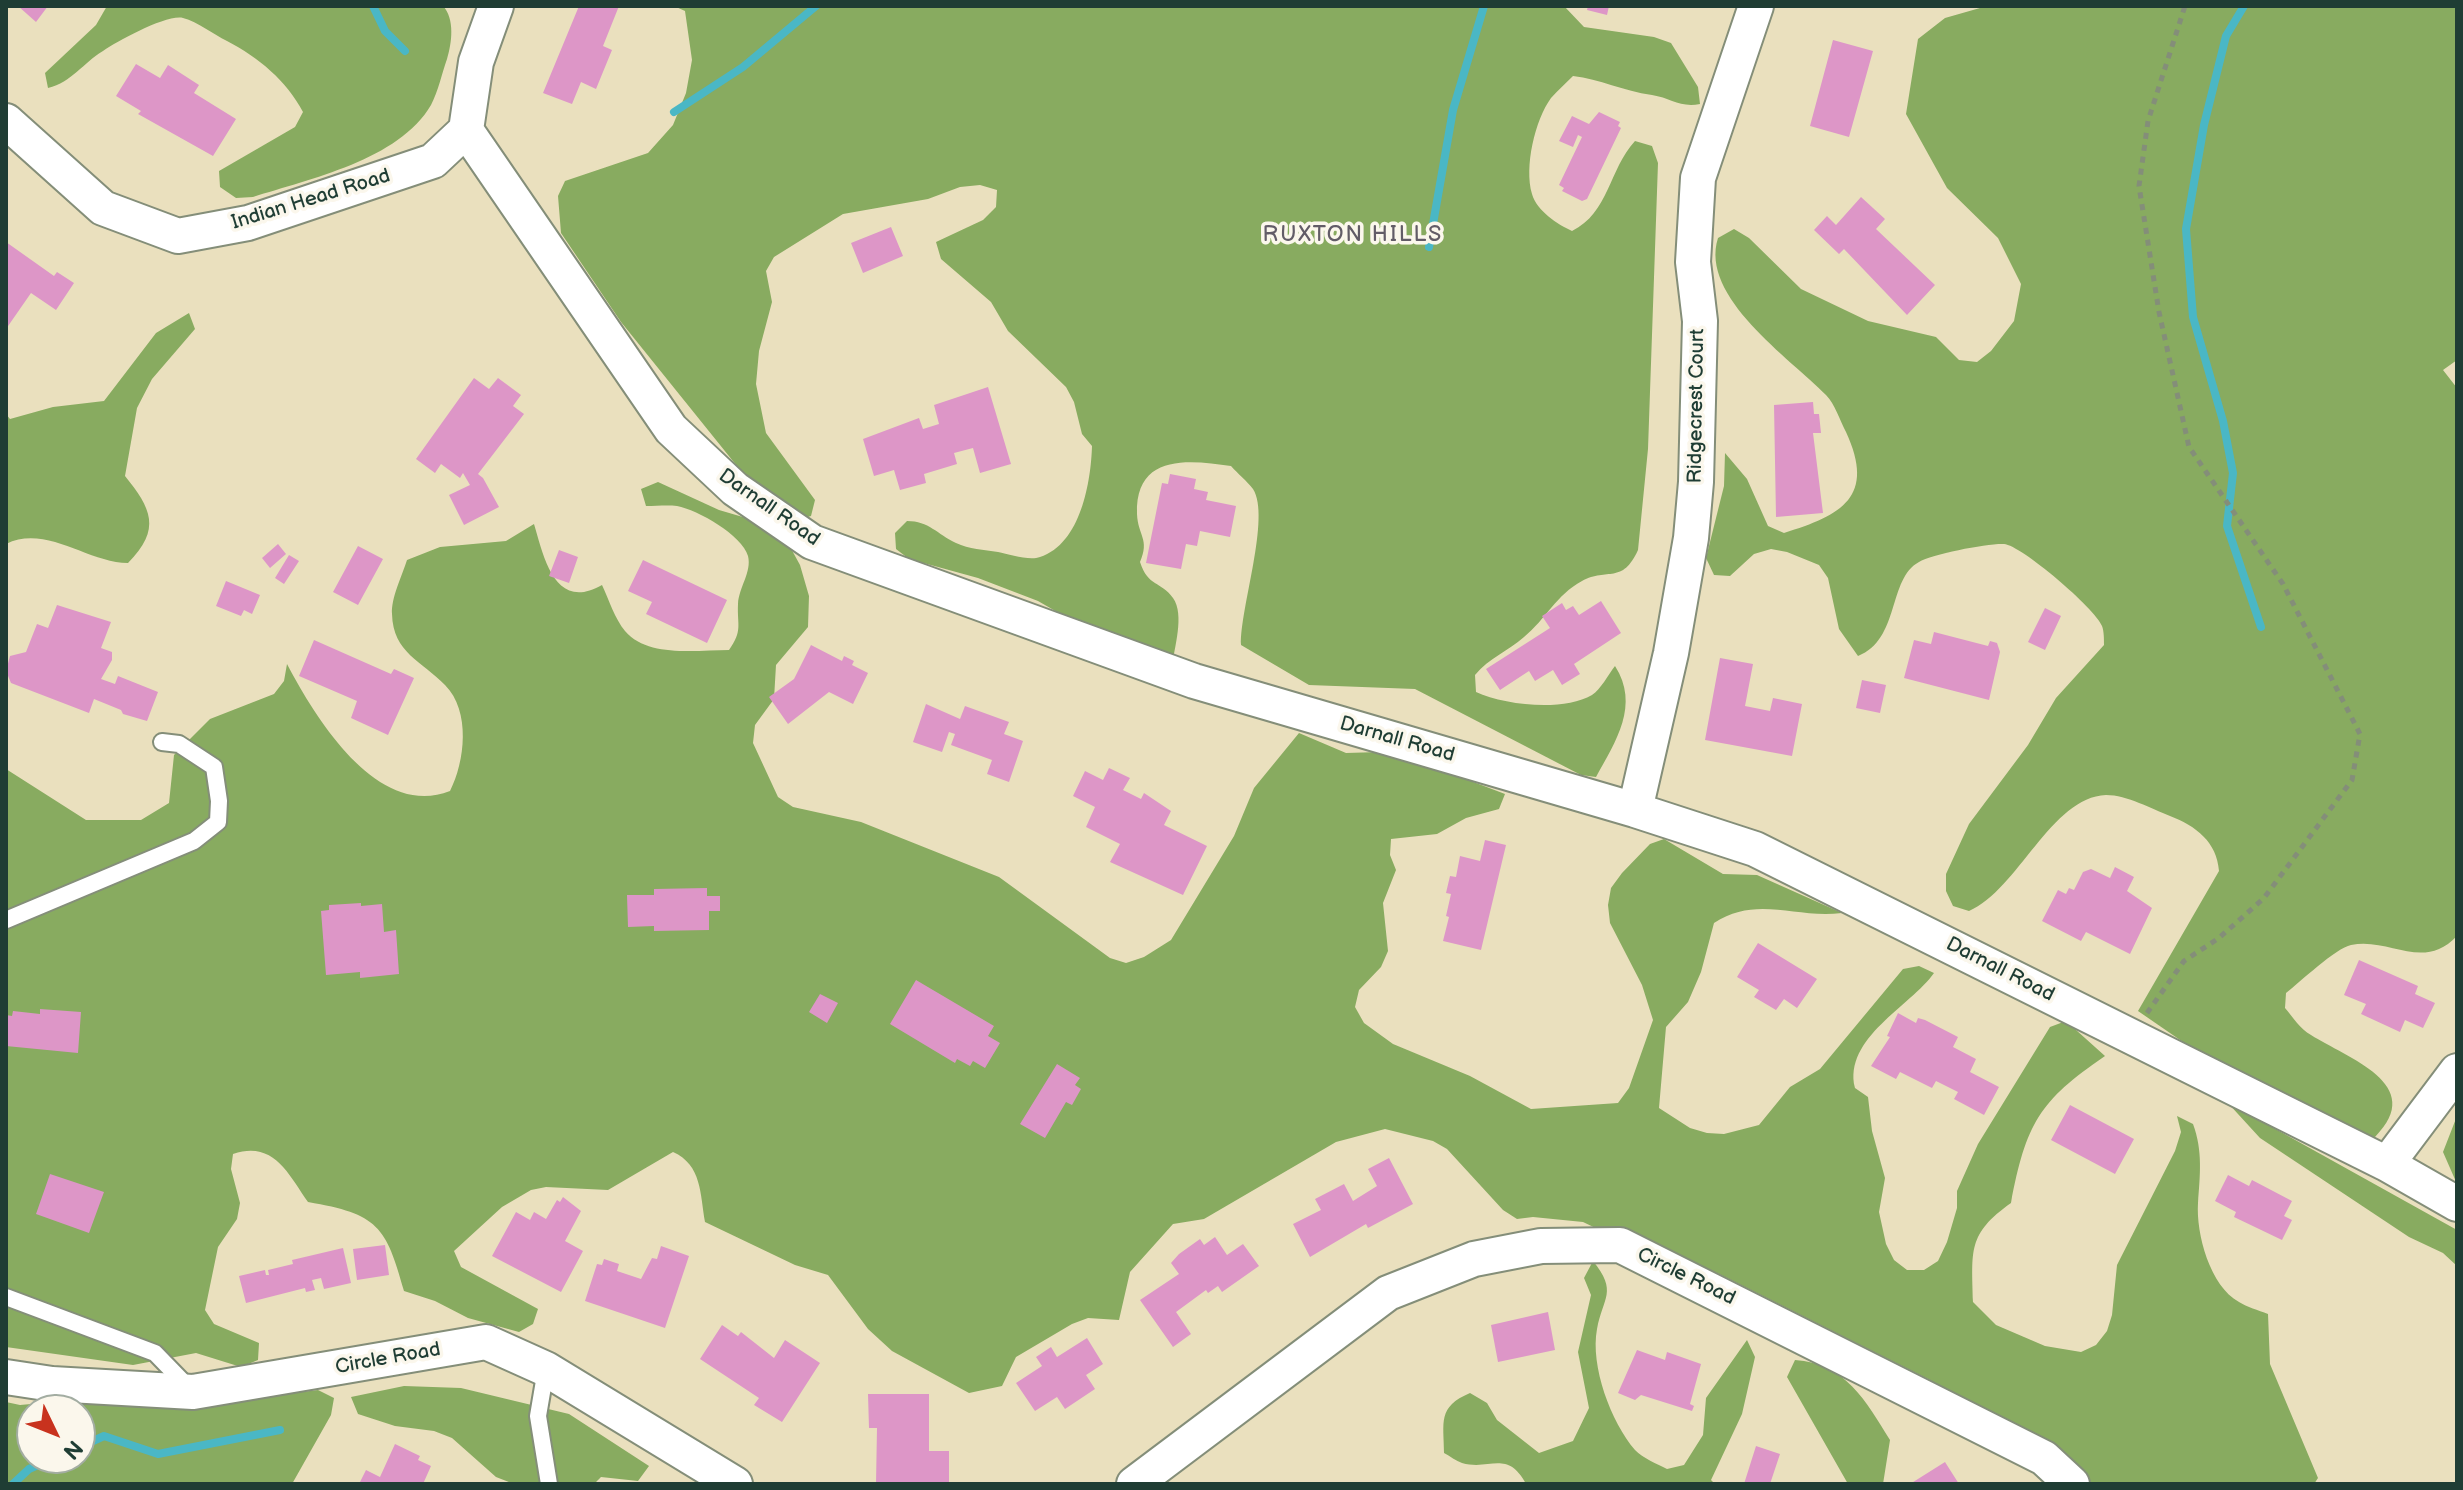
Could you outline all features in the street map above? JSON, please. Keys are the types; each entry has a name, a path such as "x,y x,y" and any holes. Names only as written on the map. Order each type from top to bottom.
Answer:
{"street":[{"path":"466,130 476,62 496,6"},
{"name":"Ridgecrest Court","path":"1635,810 1671,653 1692,524 1700,321 1693,262 1698,178 1756,6"},
{"name":"Indian Head Road","path":"6,121 103,208 178,236 248,223 433,161 466,130"},
{"name":"Darnall Road","path":"466,130 671,429 735,489 812,542 1194,681 1635,810 1755,849 2387,1164 2457,1204"},
{"path":"2387,1164 2457,1071"},
{"name":"Circle Road","path":"1134,1484 1388,1293 1474,1259 1541,1246 1620,1245 2044,1458 2072,1484"},
{"name":"Circle Road","path":"6,1377 52,1384 193,1392 486,1342 546,1369 735,1484"}],"lane":[{"path":"6,920 194,841 218,822 219,801 214,767 179,744 162,742"},
{"path":"6,1297 155,1353 193,1392"},
{"path":"546,1369 538,1416 549,1484"}],"path":[{"path":"2134,1038 2153,1000 2184,961 2219,938 2264,898 2352,780 2360,734 2283,584 2189,447 2159,312 2139,186 2148,121 2185,6"}],"green space":[{"path":"107,6 443,6 451,24 451,39 431,105 398,140 351,165 253,197 236,198 220,187 219,171 295,127 303,112 296,100 261,62 183,18 166,20 131,35 96,56 71,77 48,88 45,73 96,25"},
{"path":"674,6 1564,6 1584,27 1654,37 1671,43 1698,87 1700,104 1681,104 1573,76 1545,107 1532,144 1529,171 1532,194 1538,206 1554,221 1572,231 1594,213 1619,164 1635,141 1652,146 1658,163 1648,449 1638,550 1626,568 1591,577 1573,587 1524,637 1475,675 1476,692 1488,697 1534,705 1566,704 1592,695 1615,666 1622,680 1625,709 1617,736 1596,777 1581,775 1415,689 1309,685 1241,645 1257,541 1258,502 1253,489 1231,466 1199,462 1168,465 1155,470 1145,480 1139,494 1137,514 1144,543 1140,562 1147,576 1173,598 1178,613 1172,667 1125,651 1038,601 978,578 909,559 896,549 895,533 907,521 927,526 966,547 1025,558 1040,557 1054,550 1065,539 1081,510 1086,493 1092,446 1082,434 1074,402 1066,387 1008,331 991,302 941,259 936,242 983,220 996,207 997,190 980,185 960,187 928,199 843,214 774,257 766,271 772,302 759,351 756,384 766,433 815,500 811,516 796,521 745,476 621,322 561,233 558,196 565,181 648,153 673,125 686,93 692,60 685,11"},
{"path":"1987,6 2457,6 2457,360 2443,370 2457,388 2457,936 2444,946 2419,953 2379,945 2344,947 2286,993 2285,1008 2303,1030 2361,1063 2388,1088 2392,1102 2389,1118 2375,1137 2343,1133 2199,1053 2138,1011 2219,871 2214,852 2204,836 2179,820 2122,797 2106,795 2086,800 2051,827 1987,900 1969,911 1953,906 1946,891 1946,874 1969,824 2028,745 2056,698 2104,645 2103,628 2097,618 2057,579 2026,555 2004,544 1986,545 1926,559 1909,570 1902,581 1881,637 1858,656 1839,629 1828,578 1819,565 1771,549 1754,554 1730,576 1714,575 1706,558 1724,486 1725,453 1747,479 1768,526 1784,533 1837,510 1855,488 1857,473 1846,432 1829,399 1751,325 1734,304 1722,282 1716,260 1718,238 1734,229 1749,238 1801,289 1868,321 1936,337 1959,360 1977,362 1991,351 2014,321 2021,284 1998,238 1947,188 1906,114 1918,39 1945,18"},
{"path":"189,313 195,329 152,379 137,408 125,476 141,498 149,519 146,540 139,551 128,563 98,557 52,541 21,539 6,544 6,414 10,419 53,407 104,401 156,333"},
{"path":"658,482 719,510 770,525 783,534 800,565 809,596 808,627 776,665 774,699 755,725 753,743 778,797 793,807 861,822 999,877 1110,958 1126,963 1144,957 1171,940 1234,836 1254,788 1299,733 1346,753 1380,752 1413,759 1505,794 1499,809 1466,818 1437,834 1391,839 1390,855 1396,870 1383,903 1388,951 1381,967 1359,990 1355,1007 1364,1023 1393,1044 1470,1076 1531,1109 1618,1103 1629,1088 1653,1020 1642,985 1610,923 1608,905 1611,888 1650,844 1664,839 1723,874 1757,875 1842,913 1746,910 1714,923 1701,972 1688,1002 1666,1027 1659,1108 1690,1128 1707,1133 1724,1134 1759,1125 1790,1087 1820,1069 1903,969 1919,966 1934,973 1869,1038 1854,1070 1855,1088 1868,1097 1872,1131 1885,1178 1879,1212 1886,1244 1894,1260 1907,1270 1924,1270 1938,1261 1957,1208 1957,1191 1978,1144 2050,1027 2066,1021 2105,1056 2065,1087 2039,1117 2023,1153 2011,1203 1986,1224 1975,1245 1973,1302 1996,1325 2045,1346 2081,1352 2096,1345 2107,1331 2112,1315 2117,1265 2175,1151 2181,1132 2177,1116 2193,1124 2200,1153 2198,1215 2202,1244 2213,1272 2229,1294 2242,1304 2268,1314 2270,1364 2318,1478 2314,1484 2092,1484 1930,1380 1717,1273 1665,1261 1583,1222 1533,1217 1517,1219 1503,1210 1447,1149 1433,1141 1385,1129 1336,1142 1204,1219 1173,1224 1130,1272 1119,1320 1088,1318 1072,1324 1016,1357 1002,1386 969,1393 892,1351 868,1329 828,1275 795,1265 705,1222 695,1172 690,1164 673,1152 608,1190 546,1187 531,1190 502,1207 454,1251 461,1267 538,1309 533,1324 519,1332 468,1318 435,1301 404,1291 391,1251 376,1227 350,1212 308,1202 278,1162 269,1155 247,1151 233,1154 231,1169 240,1203 237,1219 218,1247 205,1310 214,1324 259,1343 258,1360 241,1367 196,1353 133,1365 6,1347 6,769 86,820 141,820 169,803 174,755 210,719 274,694 284,681 287,664 332,735 374,778 398,791 423,796 450,791 462,752 459,708 445,685 403,647 394,627 393,601 407,560 440,547 506,541 534,524 542,552 562,587 573,592 586,592 602,585 618,621 635,640 674,651 729,650 738,632 738,604 748,568 748,556 728,532 696,513 677,506 646,506 641,489"},
{"path":"2227,1102 2457,1230 2457,1266 2443,1253 2409,1237 2260,1138"},
{"path":"2457,1116 2457,1184 2443,1152"},
{"path":"1593,1261 1607,1288 1596,1344 1604,1393 1626,1438 1638,1453 1655,1463 1667,1469 1684,1465 1703,1435 1706,1398 1747,1340 1755,1357 1742,1414 1711,1480 1715,1484 1526,1484 1519,1473 1505,1464 1472,1465 1444,1453 1447,1410 1459,1398 1470,1393 1487,1403 1497,1420 1539,1453 1573,1441 1589,1408 1578,1352 1591,1295 1584,1278"},
{"path":"1795,1360 1828,1368 1863,1398 1890,1440 1883,1484 1848,1484 1787,1377"},
{"path":"404,1386 461,1388 569,1414 649,1466 638,1481 601,1477 594,1484 514,1484 496,1477 452,1438 434,1431 395,1426 358,1414 351,1397"},
{"path":"318,1390 334,1398 331,1415 292,1484 6,1484 6,1402 16,1404 16,1474 96,1474 96,1398 133,1395 168,1408"}],"building":[{"path":"18,6 48,6 36,22"},
{"path":"579,6 619,6 603,46 612,50 596,89 581,82 572,104 543,93"},
{"path":"1588,6 1609,6 1607,15 1587,10"},
{"path":"1833,40 1873,51 1849,137 1810,126"},
{"path":"136,64 160,78 168,65 199,85 194,93 236,119 213,156 138,114 141,111 116,96"},
{"path":"1599,112 1620,122 1618,126 1621,128 1587,199 1582,201 1562,191 1564,188 1559,185 1582,137 1578,135 1573,147 1559,141 1572,116 1589,124"},
{"path":"1861,197 1885,219 1876,229 1935,285 1907,315 1844,249 1839,254 1814,230 1827,216 1836,225"},
{"path":"891,227 903,256 863,273 851,243"},
{"path":"6,242 54,276 57,272 74,283 56,310 31,293 6,329"},
{"path":"474,378 489,389 498,378 521,395 513,406 524,414 478,474 499,507 464,525 449,495 470,485 463,473 460,478 441,464 435,473 416,459"},
{"path":"988,387 1011,464 980,473 973,448 954,453 957,464 924,474 926,483 900,490 894,470 874,476 863,439 919,418 923,429 939,424 934,405"},
{"path":"1813,402 1814,414 1819,414 1821,433 1813,433 1823,513 1776,517 1774,405"},
{"path":"1170,474 1196,479 1194,489 1208,492 1206,500 1236,506 1230,537 1200,531 1197,546 1186,544 1181,569 1146,563 1162,483 1168,484"},
{"path":"278,544 286,554 270,568 262,558"},
{"path":"358,546 383,559 358,605 333,592"},
{"path":"559,550 578,557 569,583 549,576"},
{"path":"289,555 299,561 284,584 275,578"},
{"path":"643,560 727,600 707,643 646,614 652,602 628,591"},
{"path":"226,581 260,595 252,614 244,610 241,616 216,606"},
{"path":"1601,601 1621,633 1574,664 1580,674 1562,685 1553,670 1535,681 1529,671 1500,690 1486,669 1550,628 1542,616 1562,603 1566,610 1573,606 1579,615"},
{"path":"57,605 111,622 101,648 112,652 112,660 101,679 115,684 118,676 158,692 147,721 123,714 121,710 94,699 89,713 11,683 6,671 10,656 26,652 37,624 48,628"},
{"path":"2045,608 2061,616 2045,650 2028,642"},
{"path":"1934,632 1988,646 1990,641 1997,643 2000,652 1989,700 1904,678 1914,640 1931,644"},
{"path":"314,640 391,674 394,669 414,678 388,735 351,718 357,701 299,676"},
{"path":"811,645 842,661 844,656 854,661 852,665 868,673 853,704 829,692 788,724 769,697 794,679"},
{"path":"1720,658 1753,664 1745,706 1770,711 1773,698 1802,704 1792,756 1705,740"},
{"path":"1862,680 1886,685 1880,713 1856,708"},
{"path":"926,704 960,719 965,706 1009,722 1004,734 1023,741 1009,782 987,774 992,760 951,745 955,734 949,732 942,752 913,742"},
{"path":"1109,768 1130,778 1123,790 1141,799 1144,793 1171,811 1164,825 1207,846 1183,895 1110,862 1120,844 1086,827 1095,807 1073,796 1085,771 1103,780"},
{"path":"1485,840 1506,845 1481,950 1443,941 1449,917 1446,916 1451,894 1446,893 1450,876 1456,877 1460,856 1480,861"},
{"path":"2115,867 2134,877 2127,891 2152,908 2130,954 2086,932 2081,941 2042,921 2058,890 2066,894 2069,888 2074,890 2083,872 2091,869 2110,878"},
{"path":"707,888 707,896 720,896 720,911 709,911 709,930 654,931 654,926 628,927 627,895 654,895 654,889"},
{"path":"361,903 361,906 382,904 384,932 396,930 399,974 360,978 360,972 326,975 321,911 329,910 329,905"},
{"path":"1758,943 1817,979 1797,1008 1784,999 1776,1010 1754,997 1759,990 1737,977"},
{"path":"2359,960 2418,986 2415,994 2435,1003 2423,1028 2405,1020 2400,1032 2361,1014 2366,1004 2344,995"},
{"path":"916,980 994,1026 988,1036 1000,1043 985,1068 973,1061 970,1066 957,1059 955,1063 890,1024"},
{"path":"820,994 838,1003 827,1023 809,1012"},
{"path":"40,1009 81,1012 78,1053 6,1046 6,1015 12,1016 13,1011 40,1014"},
{"path":"1898,1013 1916,1023 1918,1018 1925,1020 1958,1037 1953,1047 1976,1059 1970,1072 1999,1087 1984,1115 1954,1099 1958,1092 1936,1081 1932,1088 1900,1072 1896,1079 1871,1066 1890,1037 1887,1036"},
{"path":"1057,1064 1080,1078 1075,1085 1081,1089 1072,1105 1066,1102 1045,1138 1020,1124"},
{"path":"2070,1105 2134,1139 2115,1174 2051,1140"},
{"path":"1389,1158 1413,1204 1368,1228 1366,1224 1310,1257 1293,1224 1321,1210 1315,1199 1344,1184 1353,1201 1377,1186 1368,1169"},
{"path":"50,1174 104,1192 89,1233 36,1214"},
{"path":"2228,1175 2249,1186 2252,1180 2292,1201 2284,1216 2292,1220 2282,1240 2234,1217 2236,1212 2215,1201"},
{"path":"563,1197 581,1211 565,1241 583,1251 561,1292 492,1256 516,1212 530,1220 534,1212 546,1219 557,1200 560,1202"},
{"path":"1215,1237 1227,1255 1243,1244 1259,1266 1222,1292 1218,1286 1208,1293 1206,1290 1176,1312 1191,1334 1173,1347 1140,1300 1179,1274 1171,1263 1179,1254 1200,1239 1204,1245"},
{"path":"385,1245 389,1275 357,1280 353,1249"},
{"path":"661,1246 689,1256 665,1328 585,1301 597,1264 602,1265 604,1259 619,1264 617,1271 641,1279 652,1258 657,1259"},
{"path":"343,1248 351,1283 324,1289 321,1278 312,1280 315,1290 306,1292 305,1288 246,1303 239,1276 265,1270 269,1275 268,1270 293,1264 292,1260"},
{"path":"1548,1312 1555,1350 1498,1362 1491,1325"},
{"path":"722,1325 738,1336 741,1332 774,1358 785,1340 820,1363 782,1422 754,1405 759,1398 700,1359"},
{"path":"1087,1338 1103,1364 1086,1375 1095,1389 1065,1409 1057,1397 1035,1411 1016,1383 1042,1366 1036,1357 1051,1347 1057,1357"},
{"path":"1637,1350 1665,1360 1667,1352 1701,1364 1690,1404 1694,1406 1692,1411 1641,1395 1635,1400 1618,1393"},
{"path":"868,1394 929,1394 929,1451 949,1451 949,1484 876,1484 877,1428 869,1428"},
{"path":"395,1444 420,1456 418,1460 431,1466 423,1484 359,1484 366,1470 380,1477"},
{"path":"1756,1446 1780,1454 1770,1484 1744,1484"},
{"path":"1945,1462 1959,1484 1910,1484"}],"waterway":[{"path":"373,6 385,31 405,51"},
{"path":"674,112 743,67 816,6"},
{"path":"1429,247 1453,110 1484,6"},
{"path":"2244,6 2226,36 2204,125 2186,229 2193,317 2223,421 2233,473 2227,526 2261,627"},
{"path":"96,1440 104,1436 158,1454 280,1430"},
{"path":"13,1484 24,1474"}],"district":[{"name":"RUXTON HILLS","path":"1353,235"}]}
